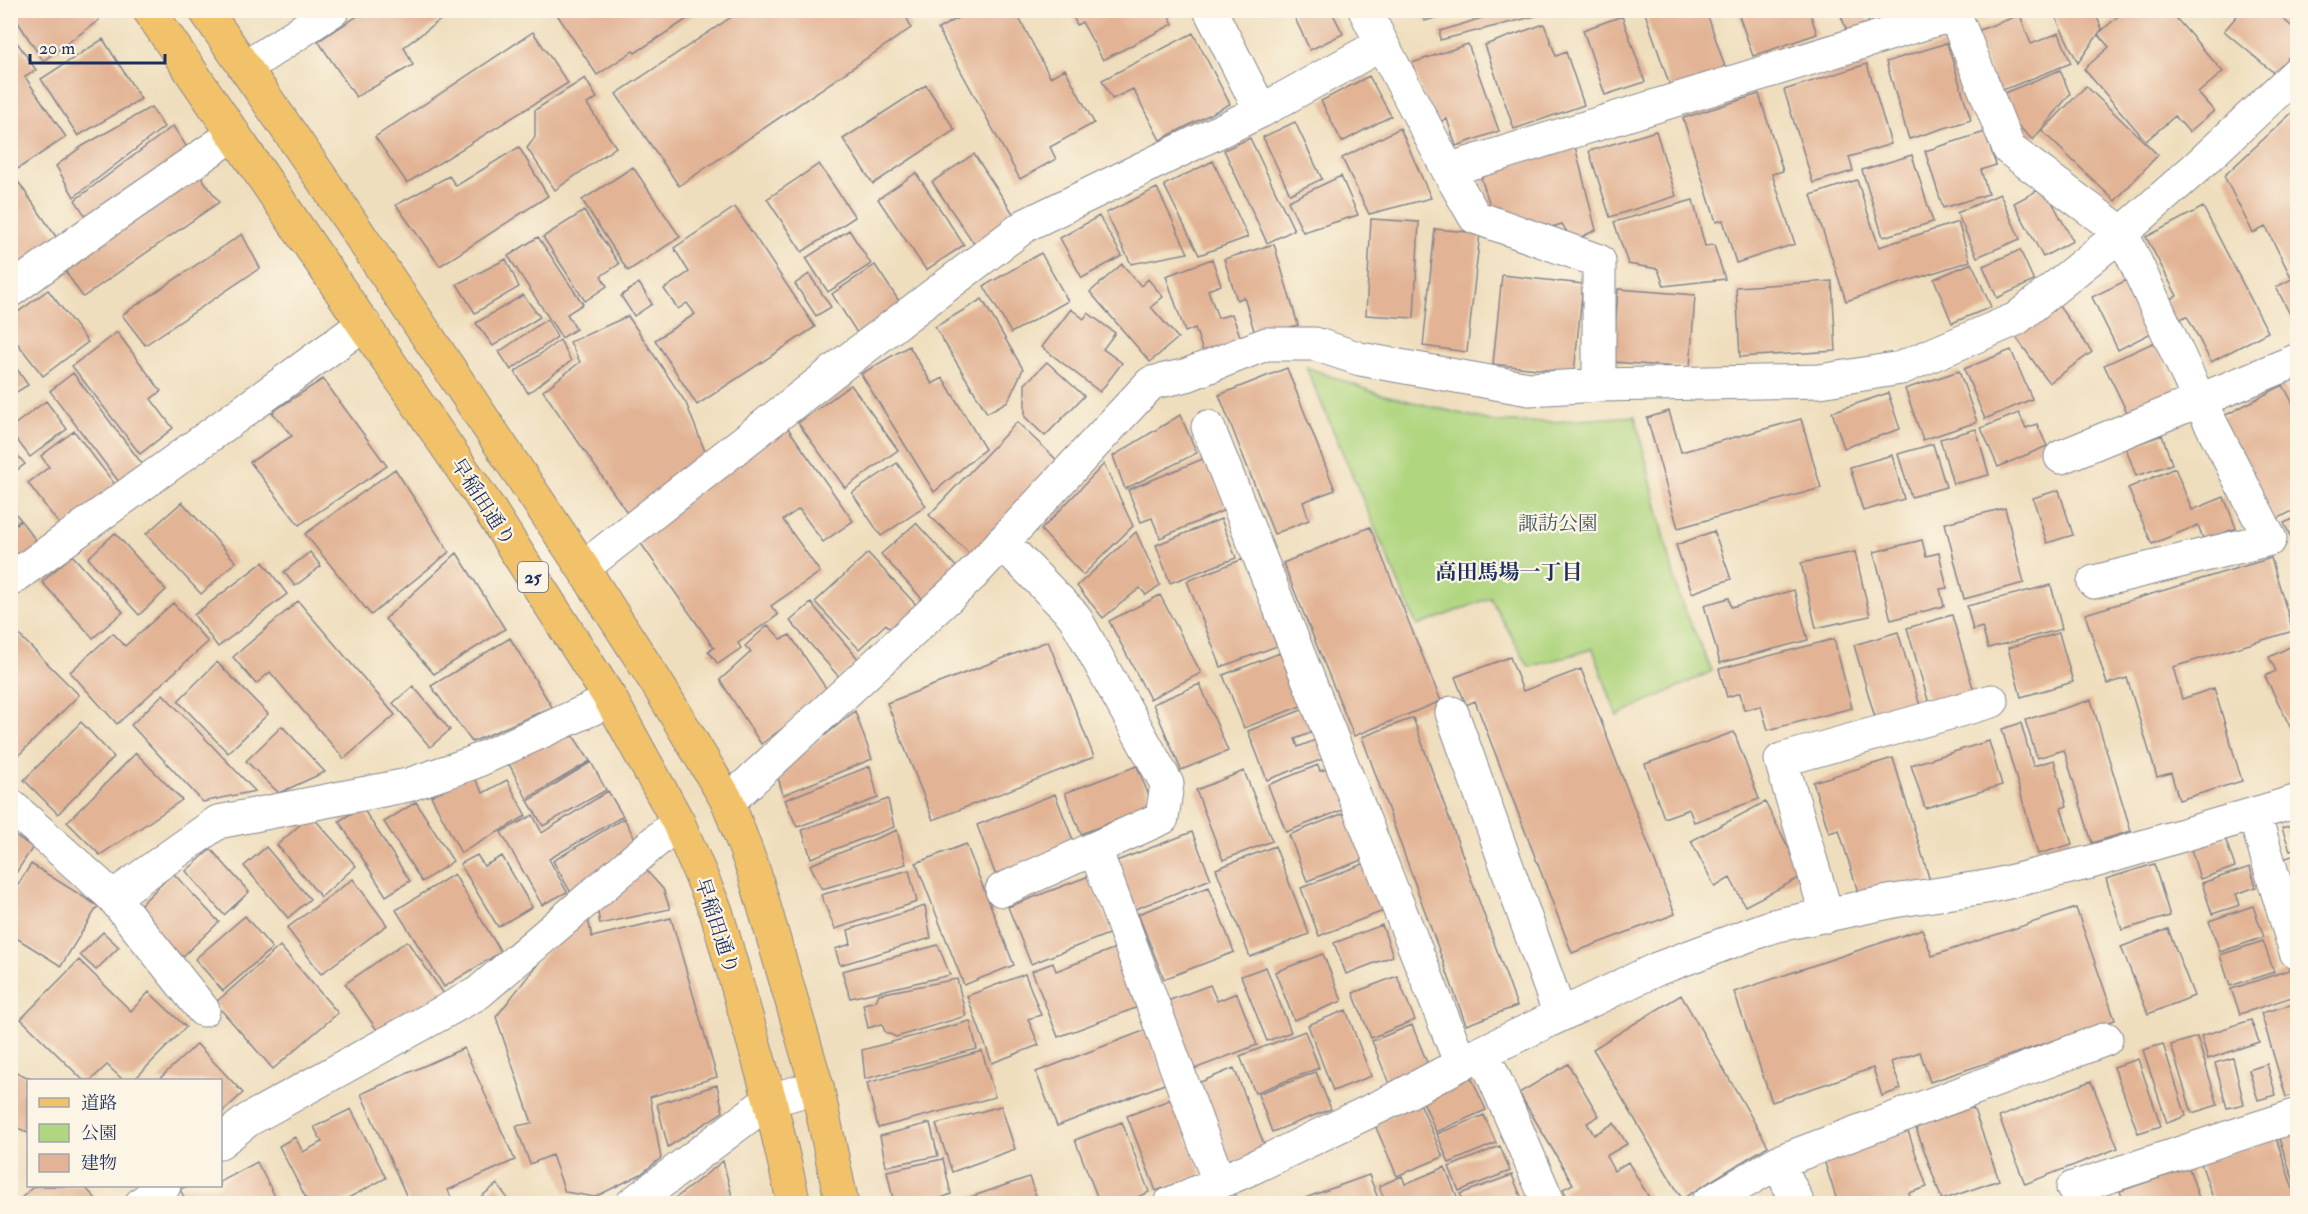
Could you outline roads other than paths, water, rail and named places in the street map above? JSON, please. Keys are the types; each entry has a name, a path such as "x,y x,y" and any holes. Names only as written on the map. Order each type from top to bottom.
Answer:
{"main road":[{"name":"早稲田通り","path":"149,10 486,504 610,700 678,822 716,911 770,1100 794,1203"},
{"name":"25","path":"205,10 331,192 583,568 658,685 728,802 754,872 817,1087 842,1203"}],"street":[{"path":"245,68 333,10"},
{"path":"1210,10 1261,111"},
{"path":"1365,10 1475,217 1599,261 1599,385"},
{"path":"1448,170 1953,12 2009,149 2122,233 2200,402 2270,539 2094,582"},
{"path":"583,568 834,371 1026,225 1261,111 1382,44"},
{"path":"728,802 971,576 1151,383 1187,375 1266,344 1315,344 1360,359 1529,389 1599,385 1820,381 1901,368 2016,320 2122,233 2298,72"},
{"path":"10,291 234,134"},
{"path":"10,580 364,324"},
{"path":"2061,457 2297,361"},
{"path":"1208,427 1472,1058 1549,1203"},
{"path":"1002,542 1074,616 1167,784 1162,818 1002,890"},
{"path":"113,897 218,822 408,785 472,764 610,700"},
{"path":"1827,915 1781,760 1992,701"},
{"path":"1452,713 1560,1015"},
{"path":"1170,1203 1395,1099 1472,1058 1657,969 1773,926 1894,901 1992,886 2091,862 2298,801"},
{"path":"10,805 113,897 203,1010"},
{"path":"2253,814 2296,952"},
{"path":"222,1140 248,1120 478,993 678,822"},
{"path":"1095,849 1219,1182"},
{"path":"1707,1203 1778,1162 2106,1039"},
{"path":"632,1203 770,1100 817,1087"},
{"path":"2073,1188 2298,1114"},
{"path":"1778,1162 1798,1203"},
{"path":"141,1203 161,1187"}],"district":[{"name":"高田馬場一丁目","path":"1509,572"}],"park label":[{"name":"諏訪公園","path":"1558,523"}]}
